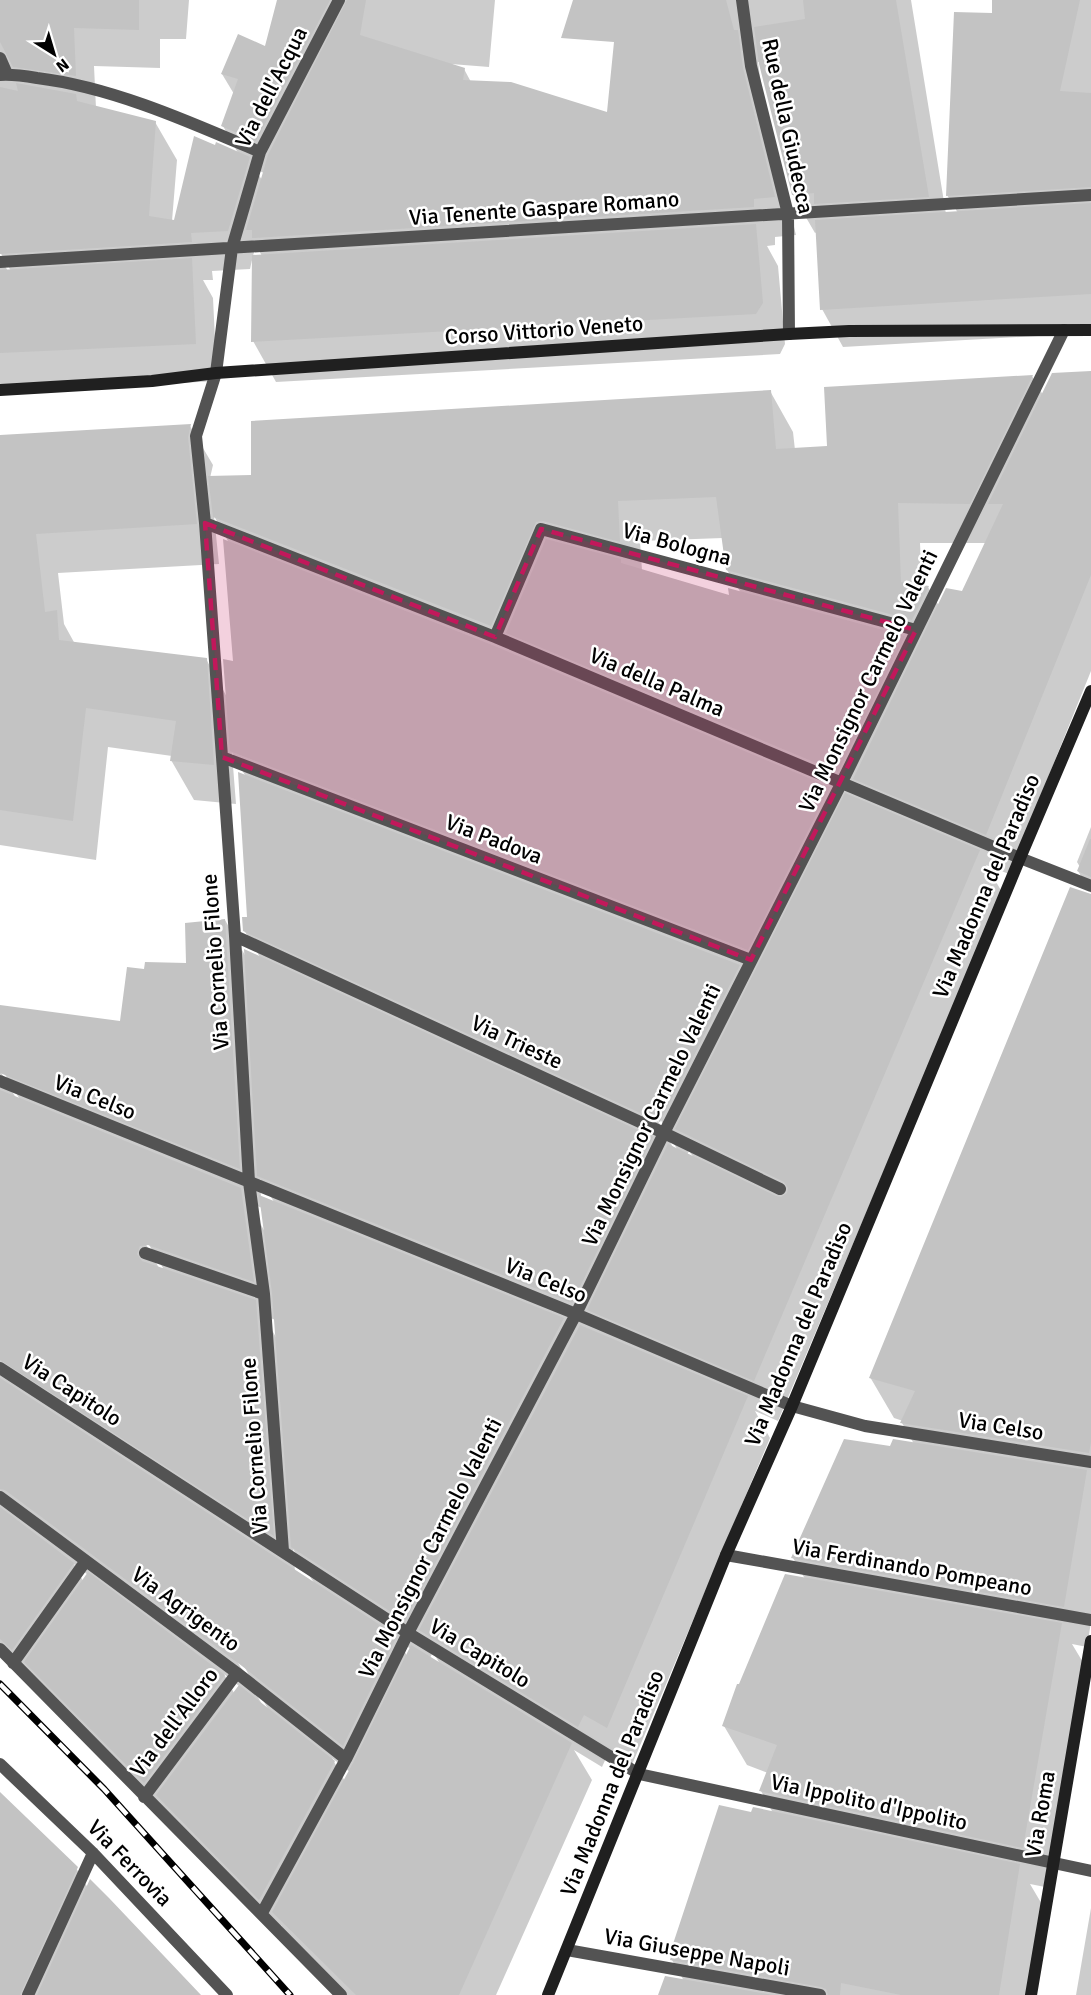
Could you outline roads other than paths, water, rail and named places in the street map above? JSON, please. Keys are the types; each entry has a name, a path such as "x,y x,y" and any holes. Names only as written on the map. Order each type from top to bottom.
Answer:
{"main road":[{"name":"Corso Vittorio Veneto","path":"0,390 789,334 849,331 1091,330"},
{"name":"Via Madonna del Paradiso","path":"548,1995 726,1555 792,1406 1091,691"},
{"name":"Via Roma","path":"1031,1995 1091,1641"}],"street":[{"name":"Via dell'Acqua","path":"216,373 232,248 260,152 339,0"},
{"name":"Rue della Giudecca","path":"742,0 750,66 788,214 789,334"},
{"path":"0,58 4,75 59,81 101,92 179,117 260,152"},
{"name":"Via Tenente Gaspare Romano","path":"0,262 1091,195"},
{"name":"Via Monsignor Carmelo Valenti","path":"262,1913 346,1758 408,1634 576,1314 664,1133 842,782 1064,330"},
{"name":"Via Cornelio Filone","path":"216,373 195,436 206,523 235,936 249,1182 264,1294 283,1551"},
{"name":"Via della Palma","path":"206,523 495,637 1091,886"},
{"name":"Via Bologna","path":"495,637 541,529 916,630"},
{"name":"Via Padova","path":"222,757 751,960"},
{"name":"Via Trieste","path":"235,936 664,1133 780,1189"},
{"name":"Via Celso","path":"0,1081 576,1314 792,1406 865,1426 1091,1462"},
{"path":"145,1253 264,1294"},
{"name":"Via Capitolo","path":"0,1368 408,1634 639,1774"},
{"name":"Via Agrigento","path":"0,1497 237,1672 346,1758"},
{"name":"Via Ferdinando Pompeano","path":"726,1555 1091,1620"},
{"path":"13,1663 85,1562"},
{"path":"0,1649 341,1995"},
{"name":"Via dell'Alloro","path":"144,1797 237,1672"},
{"name":"Via Ferrovia","path":"0,1764 93,1853 227,1995"},
{"name":"Via Ippolito d'Ippolito","path":"639,1774 1091,1870"},
{"path":"28,1995 93,1853"},
{"name":"Via Giuseppe Napoli","path":"567,1950 820,1995"}],"railway":[{"path":"0,1684 104,1789 290,1995"}]}
